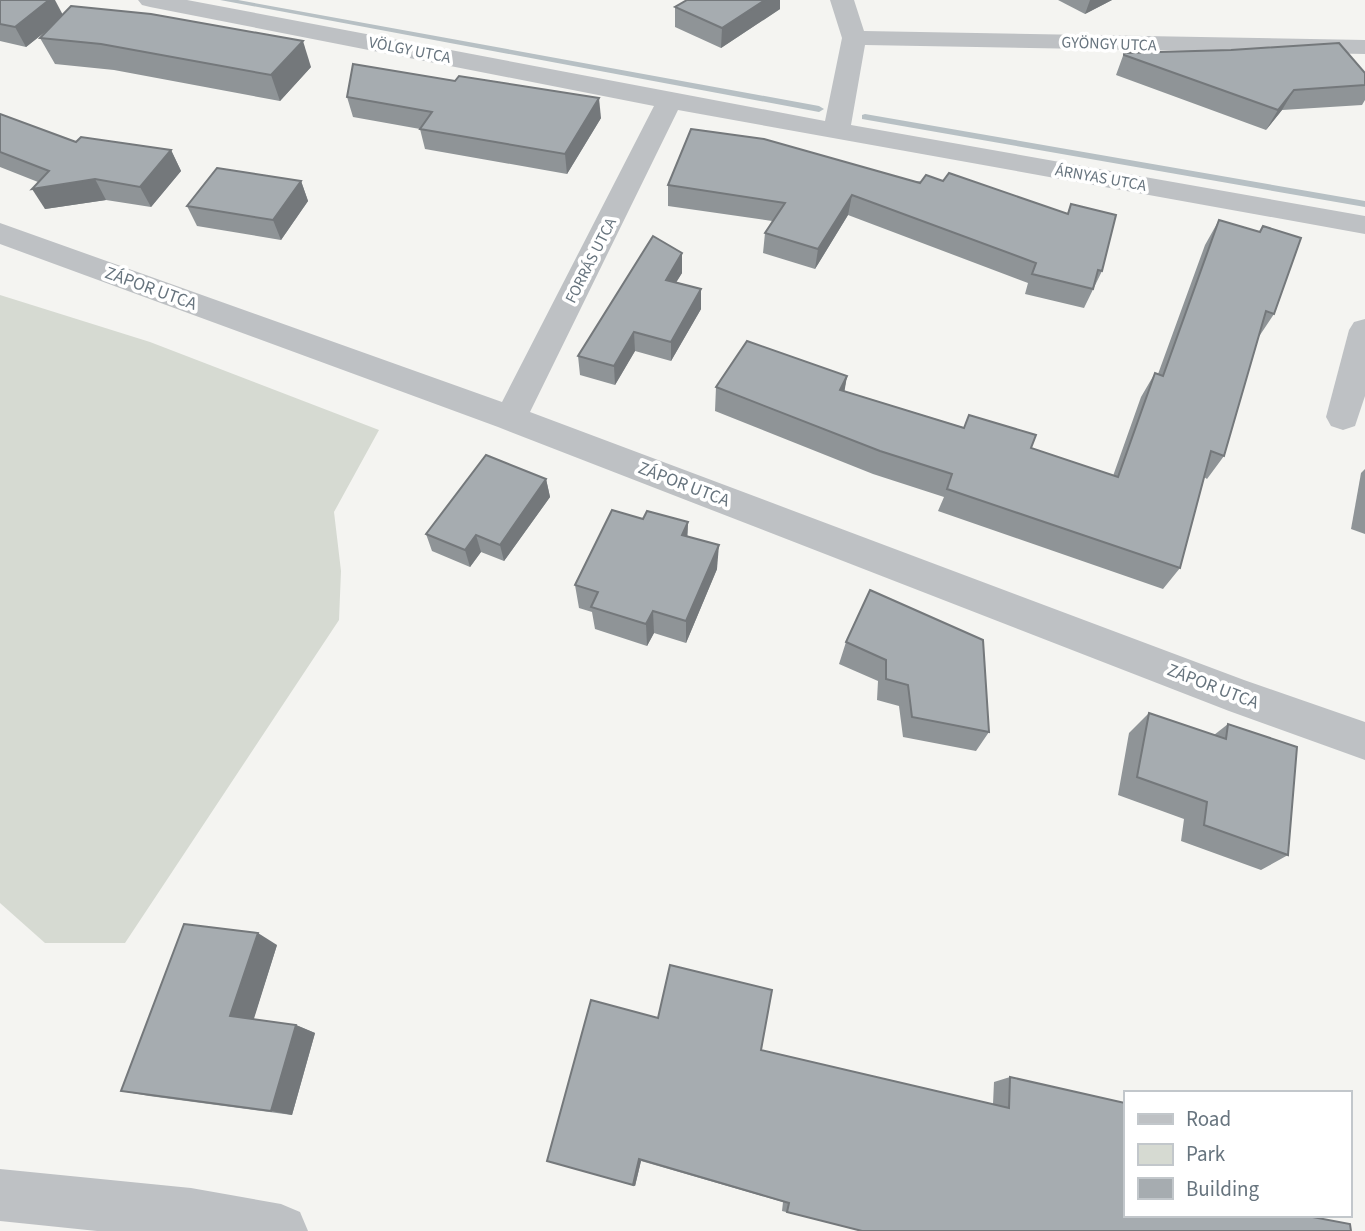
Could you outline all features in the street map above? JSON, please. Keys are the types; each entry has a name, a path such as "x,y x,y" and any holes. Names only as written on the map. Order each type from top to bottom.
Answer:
{"street":[{"name":"VÖLGY UTCA","path":"150,0 670,101"},
{"path":"837,129 854,38 842,0"},
{"name":"GYÖNGY UTCA","path":"854,38 935,37 1137,44 1365,47"},
{"name":"ÁRNYAS UTCA","path":"670,101 1365,225"},
{"name":"FORRÁS UTCA","path":"510,418 670,101"},
{"name":"ZÁPOR UTCA","path":"0,233 510,418 1243,698 1365,741"},
{"path":"1343,416 1365,330"},
{"path":"0,1195 189,1222 281,1231"}],"green space":[{"path":"0,295 150,342 379,430 334,512 341,571 339,620 125,943 45,943 0,903"}],"building":[{"path":"0,0 49,0 15,27 0,24"},
{"path":"687,0 765,0 722,28 675,7"},
{"path":"71,6 151,14 303,41 271,75 101,44 40,38"},
{"path":"1339,43 1365,73 1365,85 1294,90 1278,110 1124,55 1124,53"},
{"path":"353,64 455,81 459,76 599,98 565,154 420,129 432,112 347,97"},
{"path":"0,114 76,142 81,137 171,150 140,187 95,179 32,189 49,171 0,152"},
{"path":"691,129 764,139 920,183 926,175 943,181 949,173 1068,214 1071,204 1116,215 1102,271 1098,270 1093,289 1032,274 1036,263 852,195 818,249 765,233 785,203 668,185"},
{"path":"217,168 301,181 273,220 187,206"},
{"path":"1219,220 1260,232 1263,226 1301,238 1274,314 1266,311 1224,456 1211,451 1180,568 947,489 952,474 880,451 716,387 747,341 847,376 840,390 964,428 969,415 1036,435 1031,448 1118,477 1155,373 1163,376"},
{"path":"653,236 682,253 666,280 701,289 671,342 634,332 614,366 578,356"},
{"path":"486,455 546,479 500,545 476,535 465,550 426,534"},
{"path":"612,510 643,519 647,511 688,522 682,535 719,545 686,621 653,611 646,624 591,607 598,592 575,585"},
{"path":"870,590 983,640 989,732 912,717 908,685 886,679 886,660 846,642"},
{"path":"1149,713 1226,739 1228,724 1297,747 1288,855 1204,825 1207,802 1137,777"},
{"path":"184,924 258,933 230,1016 296,1025 271,1111 121,1091"},
{"path":"670,965 772,990 761,1050 1009,1108 1010,1077 1124,1103 1124,1217 1313,1217 1350,1224 1351,1231 862,1231 787,1212 789,1203 639,1159 633,1185 547,1161 591,1000 658,1018"}],"waterway":[{"path":"224,0 819,109"},
{"path":"865,117 1365,204"}]}
